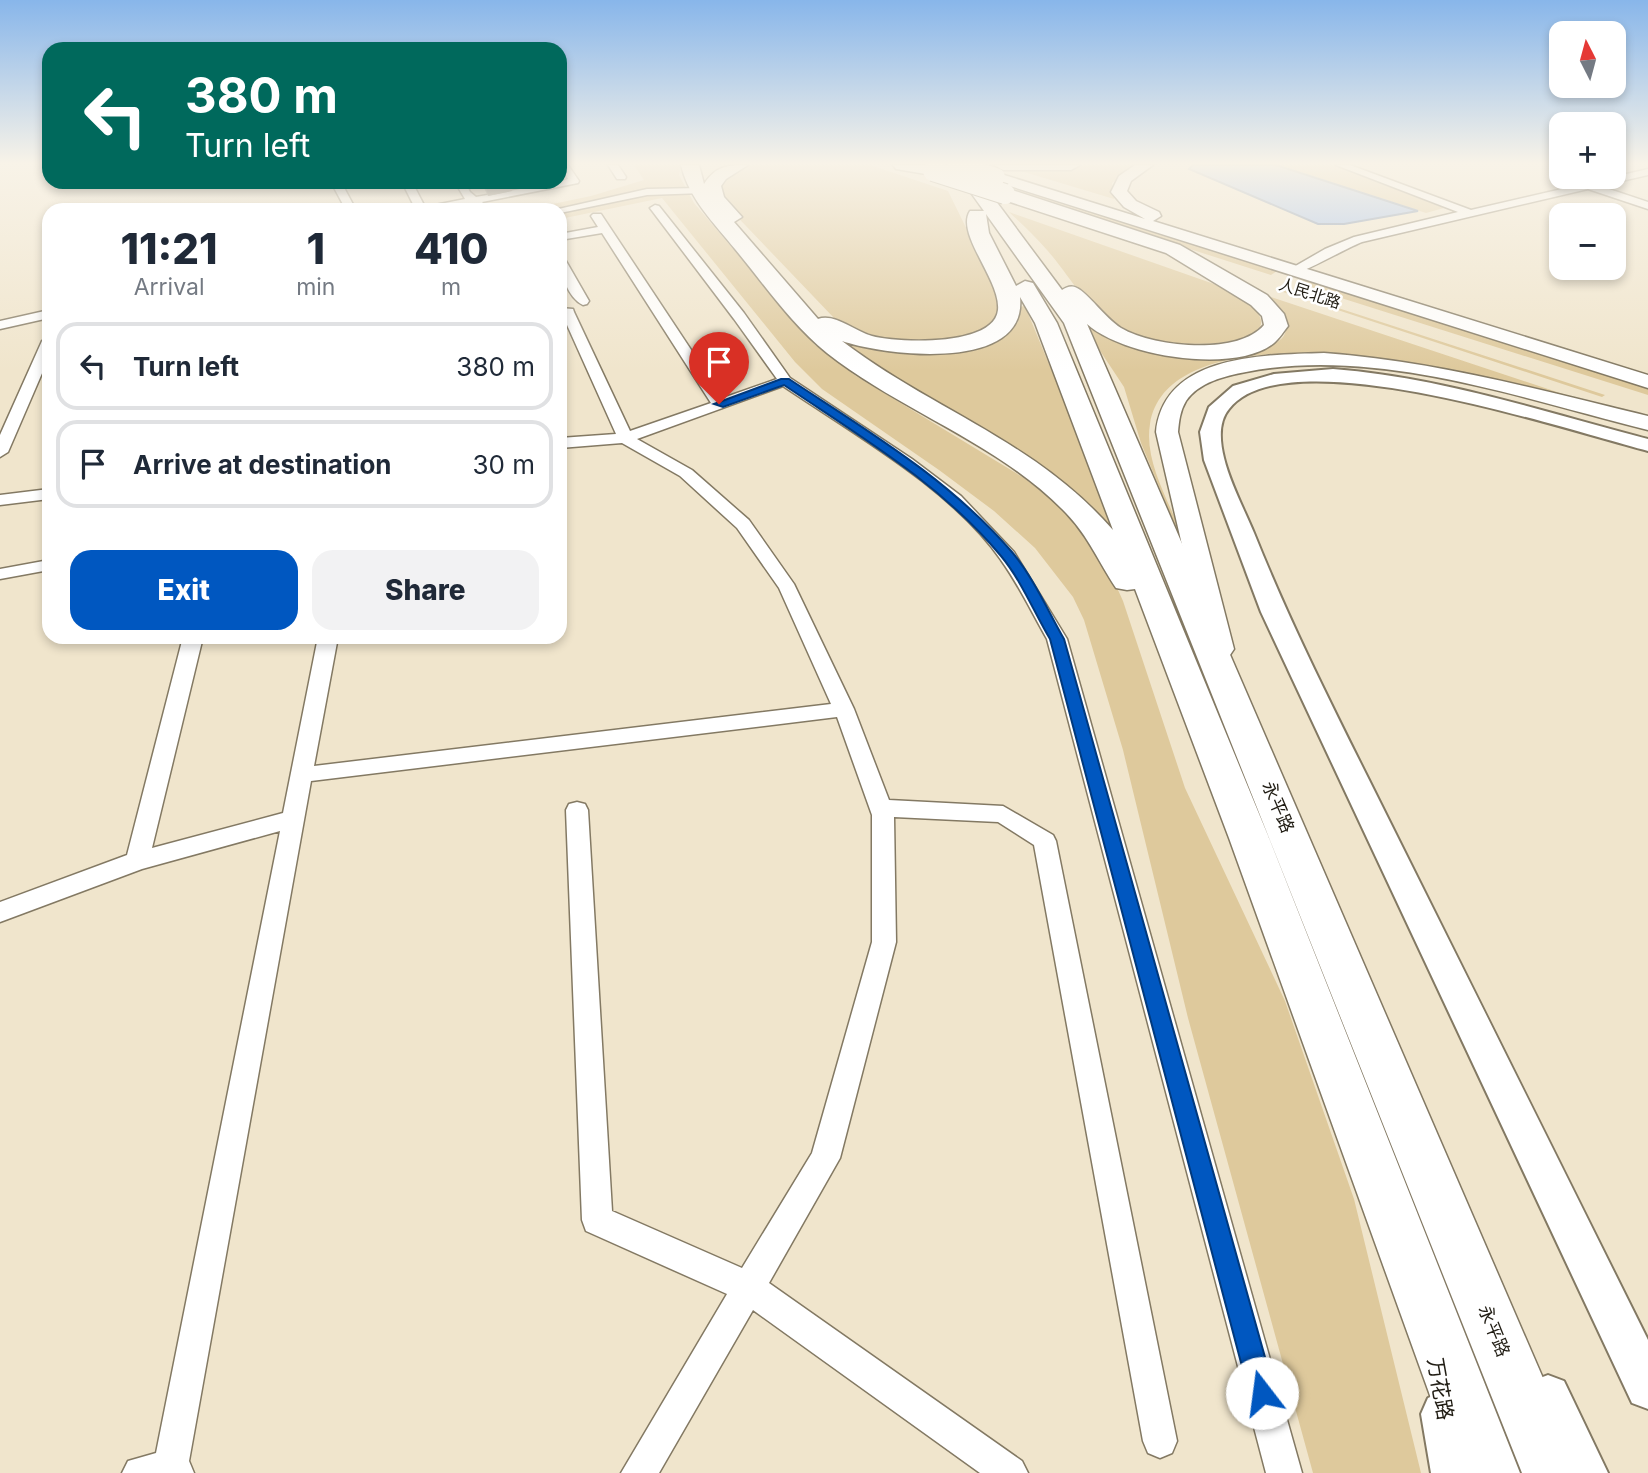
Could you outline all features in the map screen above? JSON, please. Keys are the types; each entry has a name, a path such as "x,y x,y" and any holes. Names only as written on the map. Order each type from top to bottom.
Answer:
{"highway":[{"path":"735,234 822,337 874,376 1023,466 1070,503 1100,534 1123,571 1211,799 1270,838"},
{"path":"746,234 822,320 846,335 876,344 918,348 953,345 986,337 1004,324 1010,313 1009,297 978,234"},
{"name":"永平路","path":"1003,234 1008,260 1046,323 1270,838 1402,1108 1553,1473"},
{"name":"永平路","path":"1020,234 1074,323 1235,705 1270,838 1425,1304 1489,1473"},
{"path":"1026,234 1092,317 1120,337 1160,348 1204,352 1253,344 1274,331 1276,320 1267,307 1173,249"},
{"name":"人民北路","path":"1124,234 1173,249"}],"main road":[{"name":"人民北路","path":"1160,234 1231,251 1648,382"},
{"path":"1192,234 1231,251"},
{"name":"人民北路","path":"1173,249 1648,401"},
{"path":"1278,282 1296,271"},
{"path":"1235,705 1169,446 1169,412 1178,394 1190,384 1217,372 1254,363 1302,359 1349,360 1425,371 1648,423"}],"street":[{"path":"607,234 719,404"},
{"path":"676,234 785,381 906,462 955,499 1008,556 1057,639 1284,1473"},
{"path":"1296,271 1329,251 1351,242 1385,234"},
{"path":"567,273 583,301"},
{"path":"567,312 625,438 686,473 743,524 788,588 844,709 881,808 884,942 825,1158 639,1473"},
{"path":"0,325 42,316"},
{"path":"0,452 42,357"},
{"path":"1648,444 1424,387 1373,378 1333,375 1274,380 1240,390 1219,407 1210,432 1214,460 1273,612 1648,1387"},
{"path":"567,442 625,438 785,381"},
{"path":"0,500 42,495"},
{"path":"0,574 42,566"},
{"path":"137,861 191,644"},
{"path":"162,1471 327,644"},
{"path":"302,775 844,709"},
{"path":"881,808 1003,814 1045,841 1160,1441"},
{"path":"577,810 597,1220 748,1287 1010,1473"},
{"path":"0,912 137,861 293,819"},
{"path":"1402,1108 1585,1473"},
{"name":"万花路","path":"1425,1304 1454,1473"}],"shaded area":[{"path":"691,234 720,234 815,345 856,376 1024,478 1056,503 1080,527 1109,570 1123,601 1185,788 1285,1001 1354,1199 1421,1473 1313,1473 1188,1018 1123,750 1084,620 1073,597 1035,548 994,511 822,389 795,362"},
{"path":"753,234 969,234 1001,299 1001,314 985,328 944,342 897,340 853,328 835,319"},
{"path":"1071,234 1214,284 1249,304 1261,320 1256,332 1237,340 1210,343 1148,339 1123,330 1090,305 1033,235"},
{"path":"1142,234 1160,234 1277,271 1271,275"},
{"path":"1304,280 1648,388 1648,395 1297,284"},
{"path":"1280,291 1605,395 1602,397"},
{"path":"1271,297 1614,411 1467,374 1388,359 1308,353 1224,361 1189,374 1163,394 1150,424 1153,464 1180,530 1177,530 1141,443 1124,387 1081,322 1130,345 1248,349 1279,341 1286,332 1284,317"},
{"path":"1025,306 1123,544 1042,467 1022,452 842,345 847,342 872,349 923,353 1004,335 1018,322 1019,307"}],"route":[{"path":"719,404 785,381 906,462 955,499 1008,556 1057,639 1262,1393"}]}
